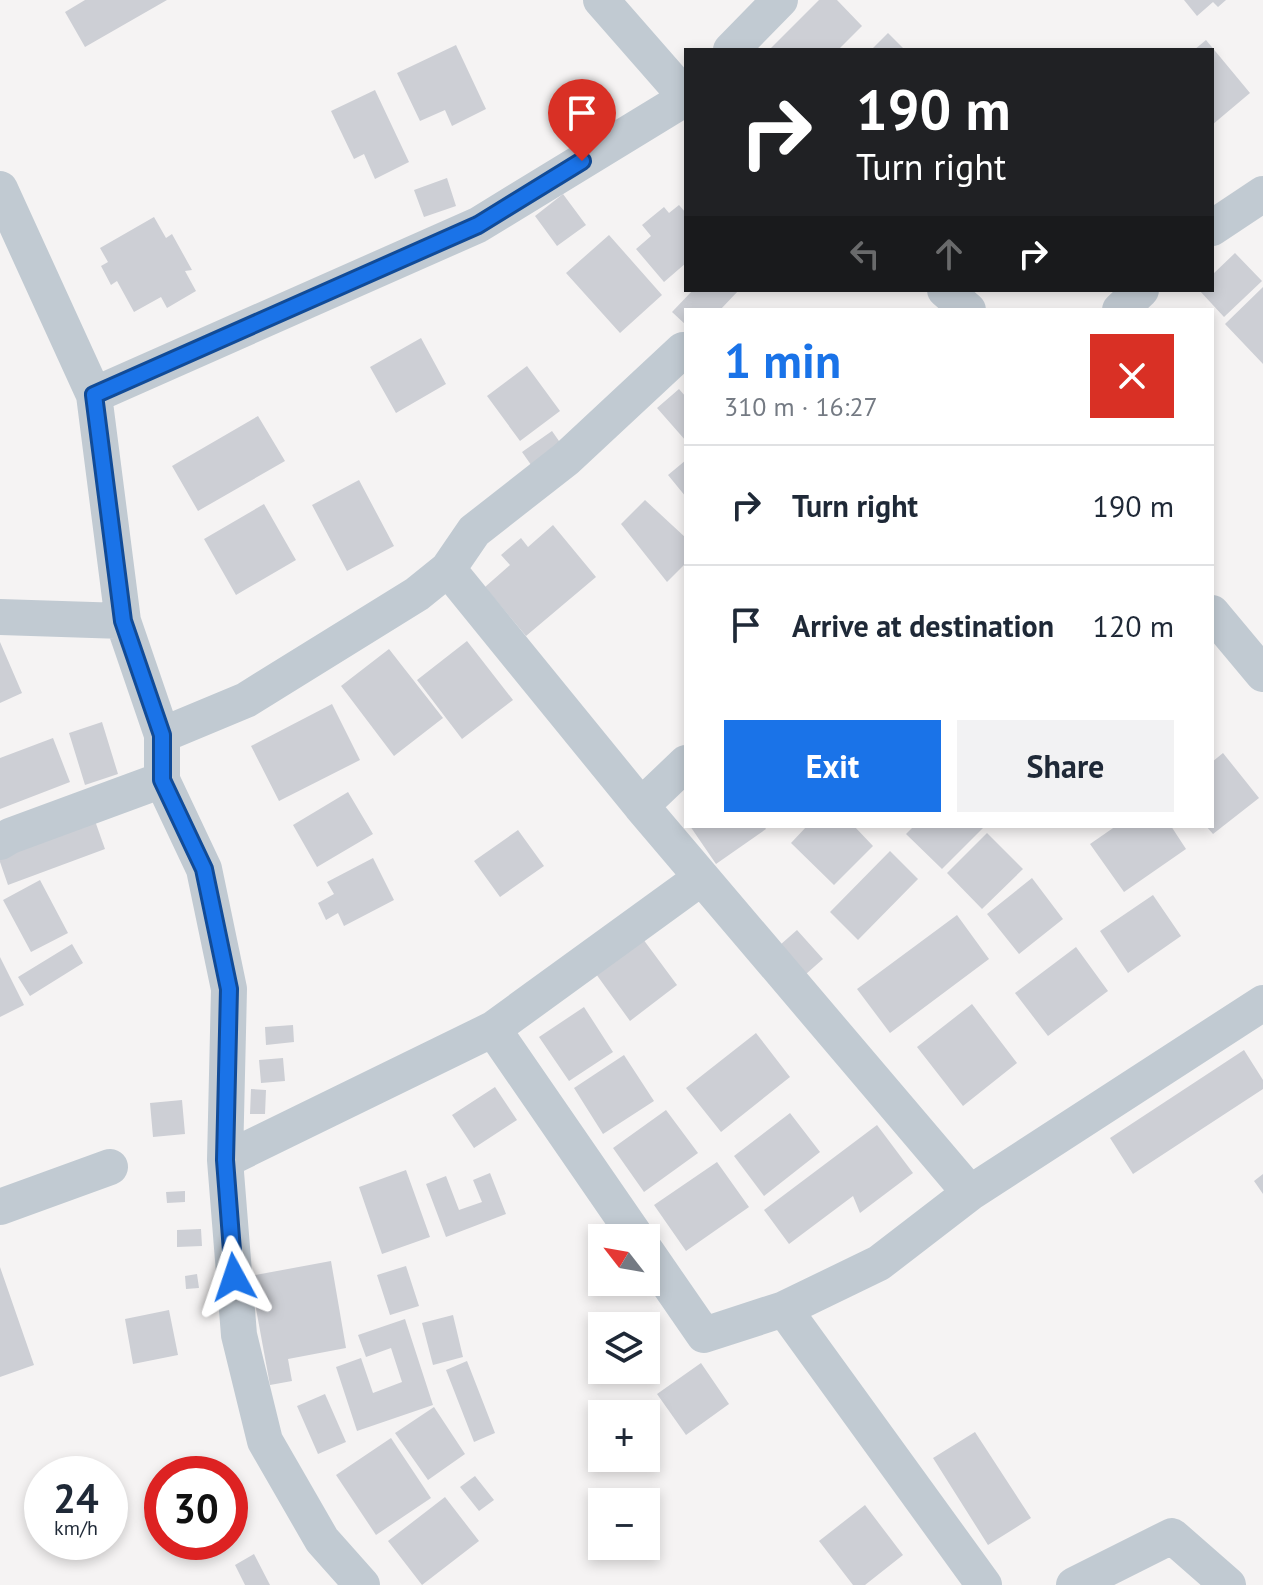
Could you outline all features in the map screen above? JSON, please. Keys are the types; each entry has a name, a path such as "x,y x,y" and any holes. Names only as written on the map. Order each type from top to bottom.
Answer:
{"street":[{"path":"601,0 684,95"},
{"path":"733,48 780,0"},
{"path":"94,395 478,225 684,98"},
{"path":"1214,227 1263,194"},
{"path":"2,199 94,395 123,621 162,735 162,780 204,869 229,989 225,1160 239,1335 265,1441 322,1540 362,1585"},
{"path":"947,292 966,308"},
{"path":"1122,308 1139,292"},
{"path":"162,735 246,700 417,594 448,569 474,531 566,459 683,350"},
{"path":"448,569 701,878 970,1193"},
{"path":"1214,615 1263,674"},
{"path":"0,617 123,621"},
{"path":"641,806 684,765"},
{"path":"0,842 162,780"},
{"path":"225,1160 493,1029 701,878"},
{"path":"660,1271 704,1335 784,1309 879,1263 970,1193 1263,1003"},
{"path":"493,1029 627,1224"},
{"path":"0,1207 110,1167"},
{"path":"784,1309 984,1585"},
{"path":"1074,1585 1172,1536 1228,1585"}],"building":[{"path":"85,0 167,0 85,47 65,12"},
{"path":"819,0 837,0 862,26 840,48 771,48"},
{"path":"1184,0 1226,0 1218,7 1213,2 1197,16"},
{"path":"888,33 903,48 873,48"},
{"path":"1206,40 1213,48 1196,48"},
{"path":"456,45 486,109 452,126 445,110 420,121 397,73"},
{"path":"1214,50 1250,93 1214,123"},
{"path":"375,90 409,162 375,179 364,154 354,159 331,111"},
{"path":"447,178 456,206 424,217 414,190"},
{"path":"563,194 586,225 557,246 535,216"},
{"path":"679,205 684,211 684,265 664,282 636,249 651,236 642,225 664,207 669,213"},
{"path":"154,217 166,238 172,234 192,270 185,271 196,291 167,308 161,297 134,312 117,281 111,285 101,266 108,262 100,248"},
{"path":"609,235 662,295 620,333 566,273"},
{"path":"1235,253 1262,281 1224,317 1201,292 1214,292 1214,273"},
{"path":"1263,287 1263,364 1225,324"},
{"path":"691,292 737,292 722,308 684,308 684,323 672,312"},
{"path":"421,338 446,384 396,413 370,367"},
{"path":"527,366 560,411 520,441 487,396"},
{"path":"679,389 684,395 684,439 657,408"},
{"path":"258,416 285,461 198,511 172,466"},
{"path":"552,431 566,451 536,472 522,452"},
{"path":"684,462 684,495 668,475"},
{"path":"359,480 394,546 347,571 312,505"},
{"path":"645,500 684,536 684,565 667,582 621,524"},
{"path":"264,504 296,560 236,595 204,539"},
{"path":"553,525 596,577 526,636 485,587 510,565 501,555 521,538 528,547"},
{"path":"467,641 513,700 462,739 417,680"},
{"path":"0,642 22,693 0,703"},
{"path":"389,649 443,718 394,756 341,686"},
{"path":"332,704 360,760 279,801 251,746"},
{"path":"102,722 118,774 85,785 69,733"},
{"path":"53,738 70,782 0,809 0,758"},
{"path":"1223,753 1259,798 1213,834 1208,828 1214,828 1214,760"},
{"path":"348,792 373,834 317,867 293,825"},
{"path":"94,818 105,849 8,885 0,853"},
{"path":"691,828 765,828 766,829 716,864"},
{"path":"805,828 856,828 873,846 834,885 791,843"},
{"path":"912,828 983,828 942,869 906,834"},
{"path":"1113,828 1172,828 1186,849 1124,892 1090,844"},
{"path":"518,830 544,866 500,897 474,861"},
{"path":"987,833 1023,869 982,909 947,873"},
{"path":"890,851 918,879 858,940 830,912"},
{"path":"373,858 394,900 344,926 338,913 326,920 318,903 334,894 327,882"},
{"path":"1032,878 1063,919 1019,954 987,914"},
{"path":"40,880 68,933 31,952 3,900"},
{"path":"1153,895 1181,936 1128,973 1100,931"},
{"path":"957,915 989,959 890,1033 857,989"},
{"path":"797,930 823,959 806,974 780,945"},
{"path":"643,939 677,985 630,1021 596,974"},
{"path":"72,944 83,963 30,996 18,977"},
{"path":"1076,947 1108,991 1048,1036 1015,993"},
{"path":"0,957 24,1005 0,1017"},
{"path":"972,1004 1017,1063 963,1106 917,1047"},
{"path":"584,1007 613,1052 569,1081 539,1037"},
{"path":"293,1025 294,1042 266,1045 265,1027"},
{"path":"756,1033 790,1077 721,1132 686,1088"},
{"path":"1244,1050 1263,1080 1263,1089 1133,1174 1110,1138"},
{"path":"624,1055 654,1101 603,1134 574,1088"},
{"path":"283,1058 285,1081 261,1083 259,1060"},
{"path":"495,1087 517,1120 474,1148 452,1115"},
{"path":"251,1089 266,1090 265,1114 250,1114"},
{"path":"182,1100 185,1134 153,1137 150,1103"},
{"path":"666,1110 698,1153 644,1192 613,1148"},
{"path":"790,1113 820,1152 764,1196 734,1156"},
{"path":"877,1125 913,1173 860,1213 853,1196 789,1244 764,1210"},
{"path":"717,1162 749,1207 686,1251 654,1205"},
{"path":"406,1170 430,1237 382,1254 359,1187"},
{"path":"490,1173 506,1214 446,1237 426,1184 446,1176 459,1210 482,1202 473,1180"},
{"path":"1263,1174 1263,1194 1254,1181"},
{"path":"185,1191 185,1202 167,1203 166,1192"},
{"path":"201,1229 202,1246 177,1247 177,1230"},
{"path":"331,1261 346,1348 288,1359 292,1381 270,1385 250,1276"},
{"path":"406,1266 419,1306 390,1315 377,1275"},
{"path":"0,1267 34,1365 0,1377"},
{"path":"197,1274 199,1288 186,1289 185,1276"},
{"path":"169,1310 178,1355 133,1364 125,1319"},
{"path":"453,1315 463,1357 433,1365 422,1323"},
{"path":"405,1319 433,1405 357,1431 336,1367 361,1358 373,1393 402,1382 391,1348 366,1357 358,1335"},
{"path":"467,1361 495,1433 474,1442 446,1370"},
{"path":"701,1363 729,1404 686,1435 657,1394"},
{"path":"325,1394 346,1442 318,1454 297,1406"},
{"path":"434,1407 465,1454 428,1480 395,1433"},
{"path":"975,1432 1031,1518 988,1545 933,1458"},
{"path":"391,1438 431,1498 376,1535 336,1475"},
{"path":"475,1476 494,1500 479,1511 460,1487"},
{"path":"445,1497 479,1541 422,1585 388,1541"},
{"path":"865,1505 903,1555 865,1585 853,1585 819,1541"},
{"path":"254,1554 270,1585 245,1585 235,1565"}],"route":[{"path":"234,1277 225,1160 229,989 204,869 162,780 162,735 123,621 94,395 478,225 582,161"}]}
